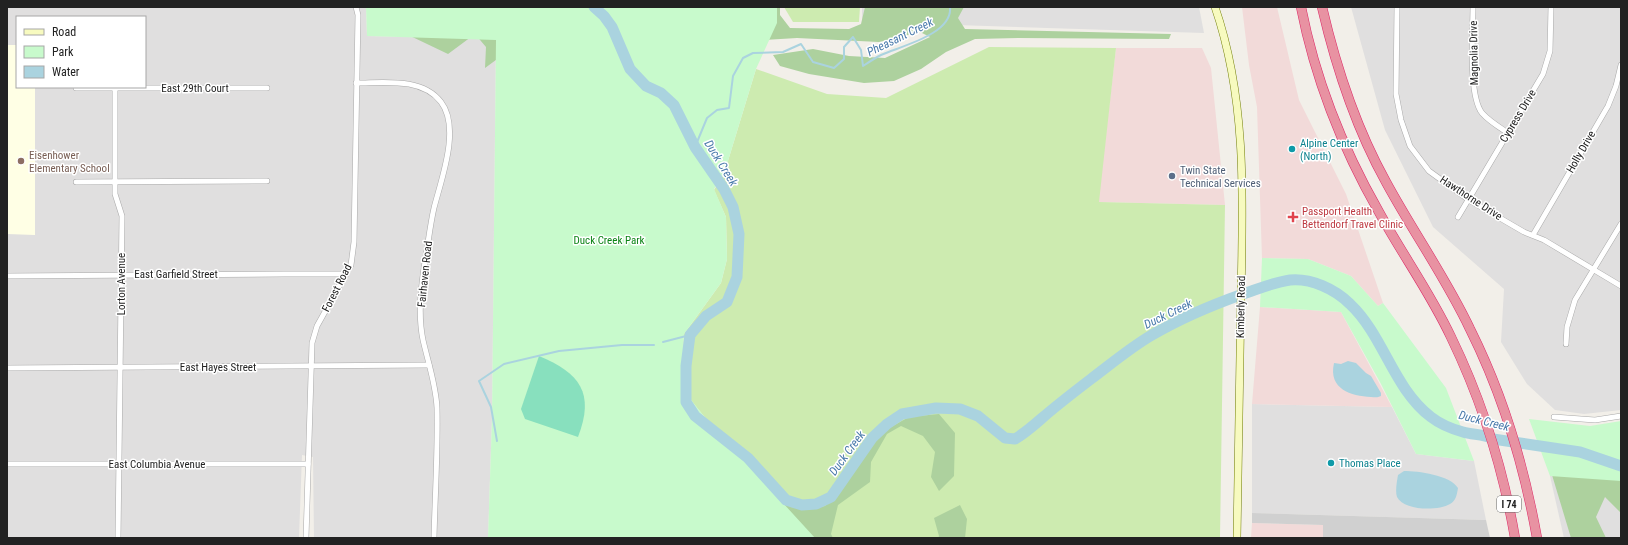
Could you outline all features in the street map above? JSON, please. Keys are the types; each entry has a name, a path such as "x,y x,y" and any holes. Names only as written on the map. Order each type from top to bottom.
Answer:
{"highway":[{"name":"I 74","path":"1301,7 1320,79 1346,146 1378,210 1451,337 1472,386 1488,427 1501,471 1516,538"},
{"name":"I 74","path":"1322,7 1339,68 1364,135 1385,181 1449,288 1498,390 1524,475 1537,538"}],"main road":[{"name":"Kimberly Road","path":"1215,7 1230,56 1241,146 1242,270 1236,538"}],"street":[{"name":"Forest Road","path":"306,538 312,343 317,326 351,265 354,242 358,15 356,7"},
{"name":"Hawthorne Drive","path":"1397,7 1396,94 1401,120 1410,146 1430,171 1469,200 1544,240 1621,286"},
{"name":"Magnolia Drive","path":"1473,7 1473,84 1475,98 1481,112 1491,122 1508,133"},
{"name":"Cypress Drive","path":"1458,217 1544,74 1550,51 1551,7"},
{"name":"Holly Drive","path":"1533,235 1608,106 1616,86 1621,64"},
{"name":"Fairhaven Road","path":"356,84 392,82 416,85 427,90 442,102 449,118 449,139 446,163 433,216 421,293 423,338 437,407 434,538"},
{"name":"East 29th Court","path":"76,88 267,88"},
{"name":"Lorton Avenue","path":"115,88 114,183 115,194 122,216 118,538"},
{"path":"76,182 267,181"},
{"path":"1566,344 1569,320 1575,300 1621,224"},
{"name":"East Garfield Street","path":"7,276 346,274"},
{"name":"East Hayes Street","path":"7,368 429,365"},
{"path":"1554,417 1595,420 1612,419 1621,416"},
{"name":"East Columbia Avenue","path":"7,464 308,464"}],"shaded area":[{"path":"7,7 366,7 367,36 496,39 492,418 488,538 314,538 313,457 302,455 299,538 7,538 7,234 35,234 35,88 146,88 146,16 16,16 16,45 7,45"},
{"path":"862,7 1199,7 1204,33 862,22"},
{"path":"1242,7 1277,7 1299,100 1346,194 1383,303 1378,306 1351,276 1308,259 1262,258 1257,107 1249,65"},
{"path":"1351,7 1621,7 1621,410 1584,414 1555,410 1527,384 1501,342 1504,289 1433,227 1385,130"},
{"name":"Eisenhower Elementary School","path":"7,45 16,45 16,88 35,88 35,235 7,234"},
{"path":"1116,48 1202,48 1211,68 1225,205 1098,202"},
{"path":"1260,307 1341,312 1392,407 1252,404"},
{"name":"Thomas Place","path":"1252,404 1392,407 1416,454 1474,461 1486,520 1252,513"},
{"path":"1550,476 1621,481 1621,538 1564,538"},
{"path":"1252,513 1486,520 1490,538 1323,538 1323,525 1252,523"},
{"path":"1252,523 1323,525 1323,538 1251,538"}],"green space":[{"name":"Duck Creek Park","path":"366,7 777,7 777,23 756,69 724,174 714,189 726,217 727,259 721,283 684,334 681,387 707,420 815,538 488,538 492,418 496,40 367,36"},
{"path":"448,7 503,42 500,57 485,68 486,47 475,34 448,54 404,33"},
{"path":"770,7 780,7 780,15 790,28 849,29 861,24 865,7 964,7 958,18 965,29 1171,34 1169,39 975,39 946,52 921,69 894,81 864,83 809,74 780,66 773,55 813,49 849,56 885,58 930,37 920,32 879,42 797,38 764,40"},
{"path":"784,7 860,7 859,22 793,22"},
{"path":"989,47 1116,48 1099,202 1225,205 1220,538 815,538 707,420 681,388 684,334 721,283 727,259 726,217 714,190 724,174 756,69 827,94 886,98"},
{"path":"1262,258 1308,259 1351,276 1378,306 1383,303 1446,388 1474,461 1416,454 1381,384 1341,312 1260,307"},
{"path":"539,356 565,370 574,377 580,386 584,397 585,408 583,422 578,437 525,419 521,409"},
{"path":"939,414 955,433 954,476 939,491 931,477 935,452 923,436 901,426 887,434 871,462 870,482 838,505 831,534 833,538 807,538 758,482 756,471 791,507 807,510 825,506 842,489 882,432 909,417"},
{"path":"1529,419 1590,426 1621,421 1621,481 1550,476"},
{"path":"1546,455 1621,477 1621,513 1605,497 1596,517 1606,538 1571,538"},
{"path":"960,505 967,519 965,538 938,538 939,536 934,518"}],"water":[{"path":"1348,361 1356,363 1371,376 1381,393 1381,396 1375,397 1356,395 1349,393 1338,385 1334,379 1334,363 1341,364"},
{"path":"1404,471 1425,473 1448,480 1458,488 1455,499 1452,503 1445,506 1430,509 1414,507 1401,502 1397,497 1396,486 1398,475"}],"waterway":[{"name":"Duck Creek","path":"594,7 604,16 612,27 630,69 646,86 661,93 674,105 695,147 724,189 733,207 739,234 737,277 727,302 706,316 690,335 686,366 686,402 695,416 748,458 786,500 802,505 816,504 831,497 872,438 887,424 902,414 936,408 960,409 978,416 1005,438 1015,439 1121,356 1152,335 1185,317 1220,303 1278,282 1290,280 1306,281 1330,289 1350,304 1372,331 1407,392 1418,405 1438,422 1459,431 1486,436 1493,439 1580,452 1621,466"},
{"name":"Pheasant Creek","path":"695,147 707,118 717,110 729,108 733,76 743,58 753,53 783,52 801,44 813,62 834,68 844,59 844,47 853,37 861,50 863,66 881,55 924,38 935,32 943,25 949,16 950,7"},
{"path":"663,342 690,335"},
{"path":"497,441 491,407 479,381 504,364 559,351 622,345 654,345"}],"place":[{"name":"Alpine Center (North)","path":"1292,149"},
{"name":"Eisenhower Elementary School","path":"21,161"},
{"name":"Twin State Technical Services","path":"1172,176"},
{"name":"Passport Health Bettendorf Travel Clinic","path":"1293,217"},
{"name":"Thomas Place","path":"1331,463"}]}
